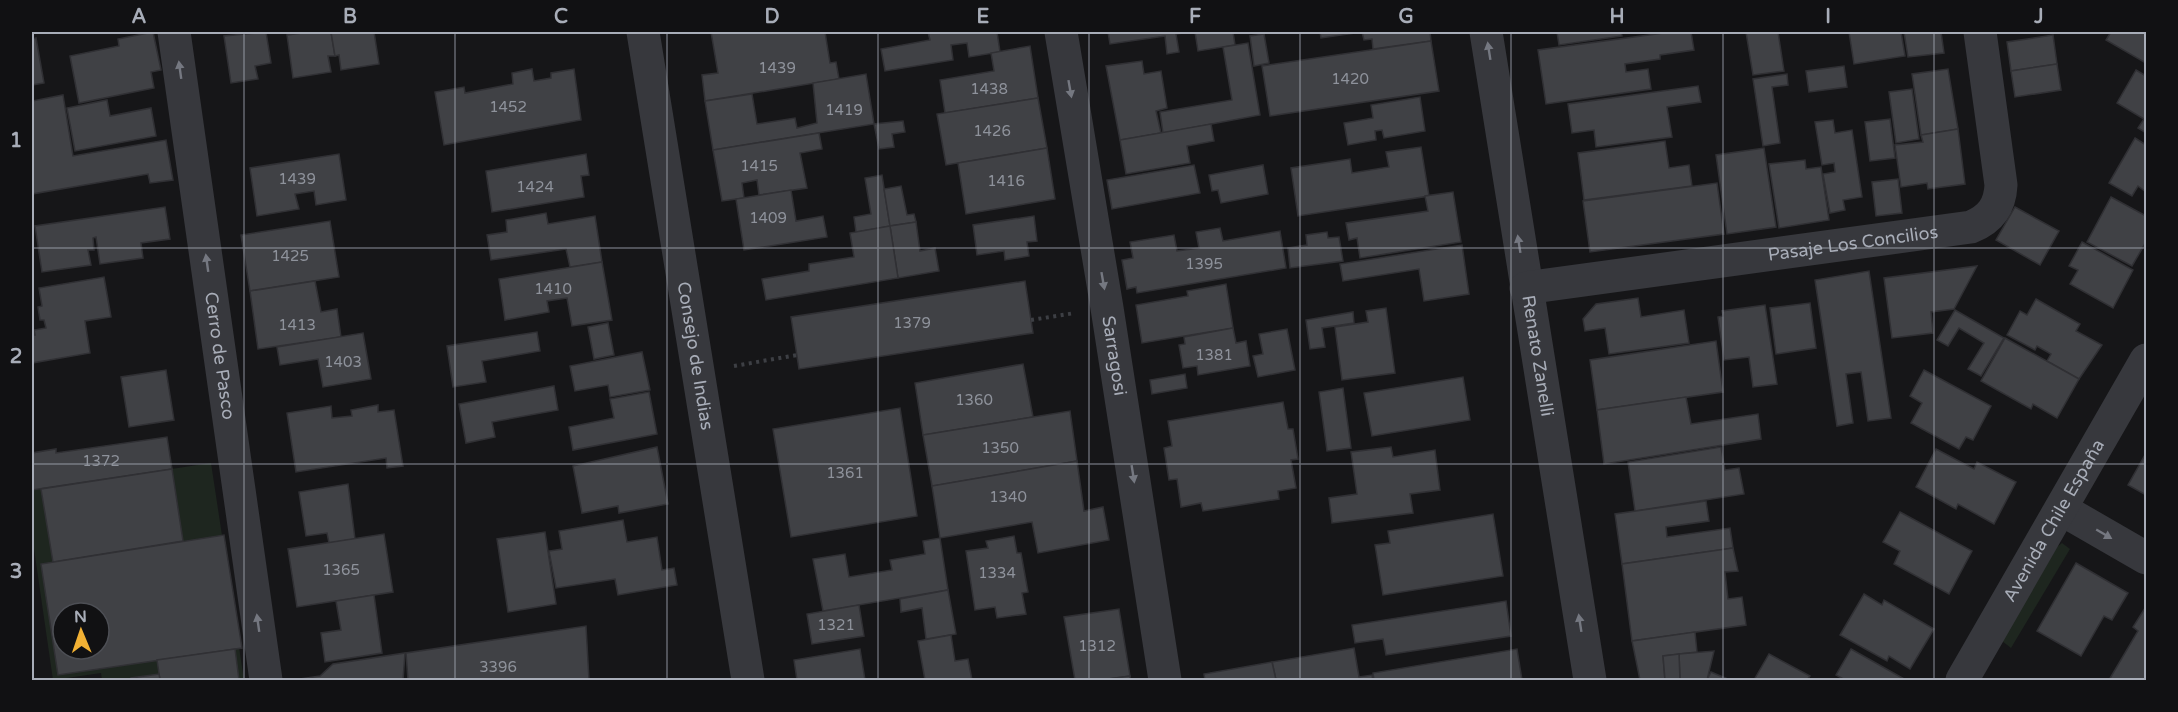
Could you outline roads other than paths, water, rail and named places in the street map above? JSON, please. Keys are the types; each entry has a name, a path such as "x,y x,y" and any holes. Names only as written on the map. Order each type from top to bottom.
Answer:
{"street":[{"name":"Cerro de Pasco","path":"174,32 266,681"},
{"name":"Consejo de Indias","path":"644,32 748,681"},
{"name":"Sarragosi","path":"1061,32 1165,681"},
{"name":"Renato Zanelli","path":"1486,32 1590,681"},
{"name":"Pasaje Los Concilios","path":"1526,288 1971,227 1982,223 1997,207 2001,185 1980,32"},
{"name":"Avenida Chile España","path":"1962,681 2146,360"},
{"path":"2061,509 2146,558"}]}
